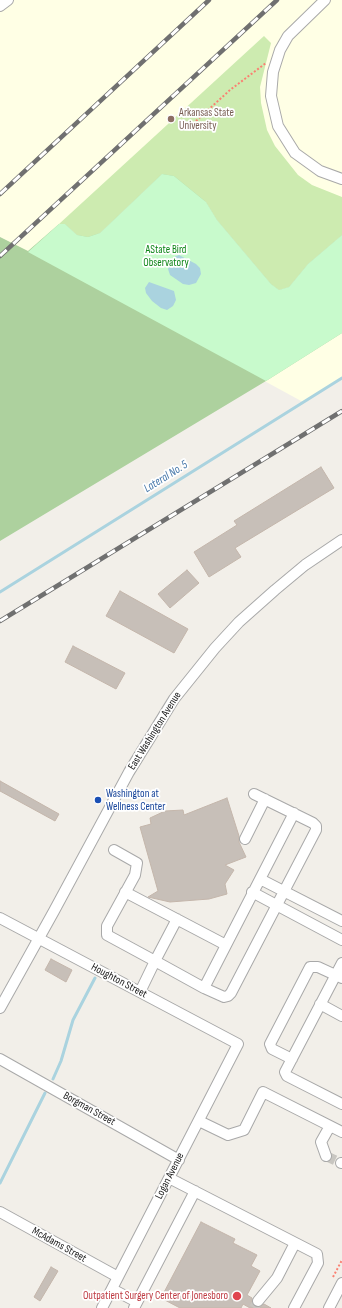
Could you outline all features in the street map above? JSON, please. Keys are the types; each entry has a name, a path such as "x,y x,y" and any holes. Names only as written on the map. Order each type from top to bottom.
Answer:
{"street":[{"path":"0,6 8,0"},
{"path":"325,0 288,36 275,62 271,80 271,96 273,111 282,133 295,152 307,163 320,171 342,179"},
{"name":"East Washington Avenue","path":"0,1008 129,772 174,699 215,648 254,608 306,565 342,540"},
{"path":"114,850 137,863 135,875 107,926 107,935 204,988 221,996 228,996 316,830 316,826 313,823 254,794"},
{"path":"245,839 265,800"},
{"path":"204,988 252,892 294,813"},
{"path":"260,879 342,921"},
{"path":"125,892 226,945"},
{"path":"252,892 342,940"},
{"path":"324,931 332,916"},
{"name":"Houghton Street","path":"0,918 238,1044"},
{"path":"140,992 177,919"},
{"path":"342,963 339,976 320,1004 285,1074 342,1104"},
{"path":"292,1059 272,1049 270,1044 306,974 313,965 339,976"},
{"path":"320,1004 342,1016"},
{"name":"Logan Avenue","path":"102,1308 238,1044"},
{"name":"Borgman Street","path":"0,1059 179,1160"},
{"path":"199,1120 228,1135 244,1130 263,1092 342,1132"},
{"path":"326,1156 321,1142 330,1126"},
{"path":"169,1178 317,1254 318,1260 294,1308"},
{"path":"112,1289 136,1305 195,1191"},
{"name":"McAdams Street","path":"0,1212 118,1277"},
{"path":"258,1301 277,1278 295,1242"},
{"path":"329,1308 342,1283"}],"path":[{"path":"196,121 225,94 262,65 275,62"}],"shaded area":[{"name":"Arkansas State University","path":"0,0 342,0 342,377 303,402 0,237"}],"green space":[{"path":"264,36 271,43 260,87 261,103 267,130 275,146 298,175 312,185 342,197 342,235 308,264 289,287 279,290 271,284 217,220 206,202 162,174 100,233 88,238 77,235 65,224 59,224"},
{"path":"162,174 174,176 206,202 217,220 271,284 279,290 289,287 308,264 342,235 342,333 266,381 0,541 0,237 28,251 59,224 65,224 77,235 88,237 100,233"},
{"name":"AState Bird Observatory","path":"162,174 174,176 206,202 217,220 271,284 279,290 289,287 308,264 342,235 342,333 266,381 28,252 59,224 65,224 77,235 88,237 100,233"}],"water":[{"path":"179,255 196,264 200,268 201,274 196,283 189,285 183,284 170,275 168,269 174,257"},
{"path":"149,282 174,291 176,300 173,306 167,310 161,308 152,301 146,293 145,288"}],"building":[{"path":"321,467 334,488 235,548 241,557 209,577 194,552 237,525 234,521"},
{"path":"187,570 199,583 170,608 158,594"},
{"path":"120,591 188,629 174,653 106,616"},
{"path":"73,646 125,673 116,689 65,662"},
{"path":"0,781 59,814 55,821 0,791"},
{"path":"227,798 239,836 239,842 246,857 225,865 234,870 225,884 227,894 209,899 170,902 148,897 158,891 140,827 151,824 150,818 165,811 183,810 184,815"},
{"path":"51,959 72,970 66,982 45,970"},
{"path":"201,1222 235,1239 233,1243 257,1255 251,1266 260,1271 247,1295 252,1298 252,1303 254,1306 260,1307 264,1304 271,1308 250,1308 243,1304 241,1308 180,1308 161,1298"},
{"path":"51,1267 58,1271 40,1301 34,1297"}],"waterway":[{"name":"Lateral No. 5","path":"0,592 342,378"},
{"path":"53,1079 61,1061 73,1020 95,978"},
{"path":"0,1183 45,1093"}],"tunnel":[{"path":"326,1156 341,1163"},
{"path":"254,1308 258,1301"}],"railway":[{"path":"0,194 209,0"},
{"path":"0,256 277,0"},
{"path":"0,621 342,411"}],"place":[{"name":"Arkansas State University","path":"171,119"},
{"name":"Washington at Wellness Center","path":"98,800"},
{"name":"Outpatient Surgery Center of Jonesboro","path":"237,1296"}]}
